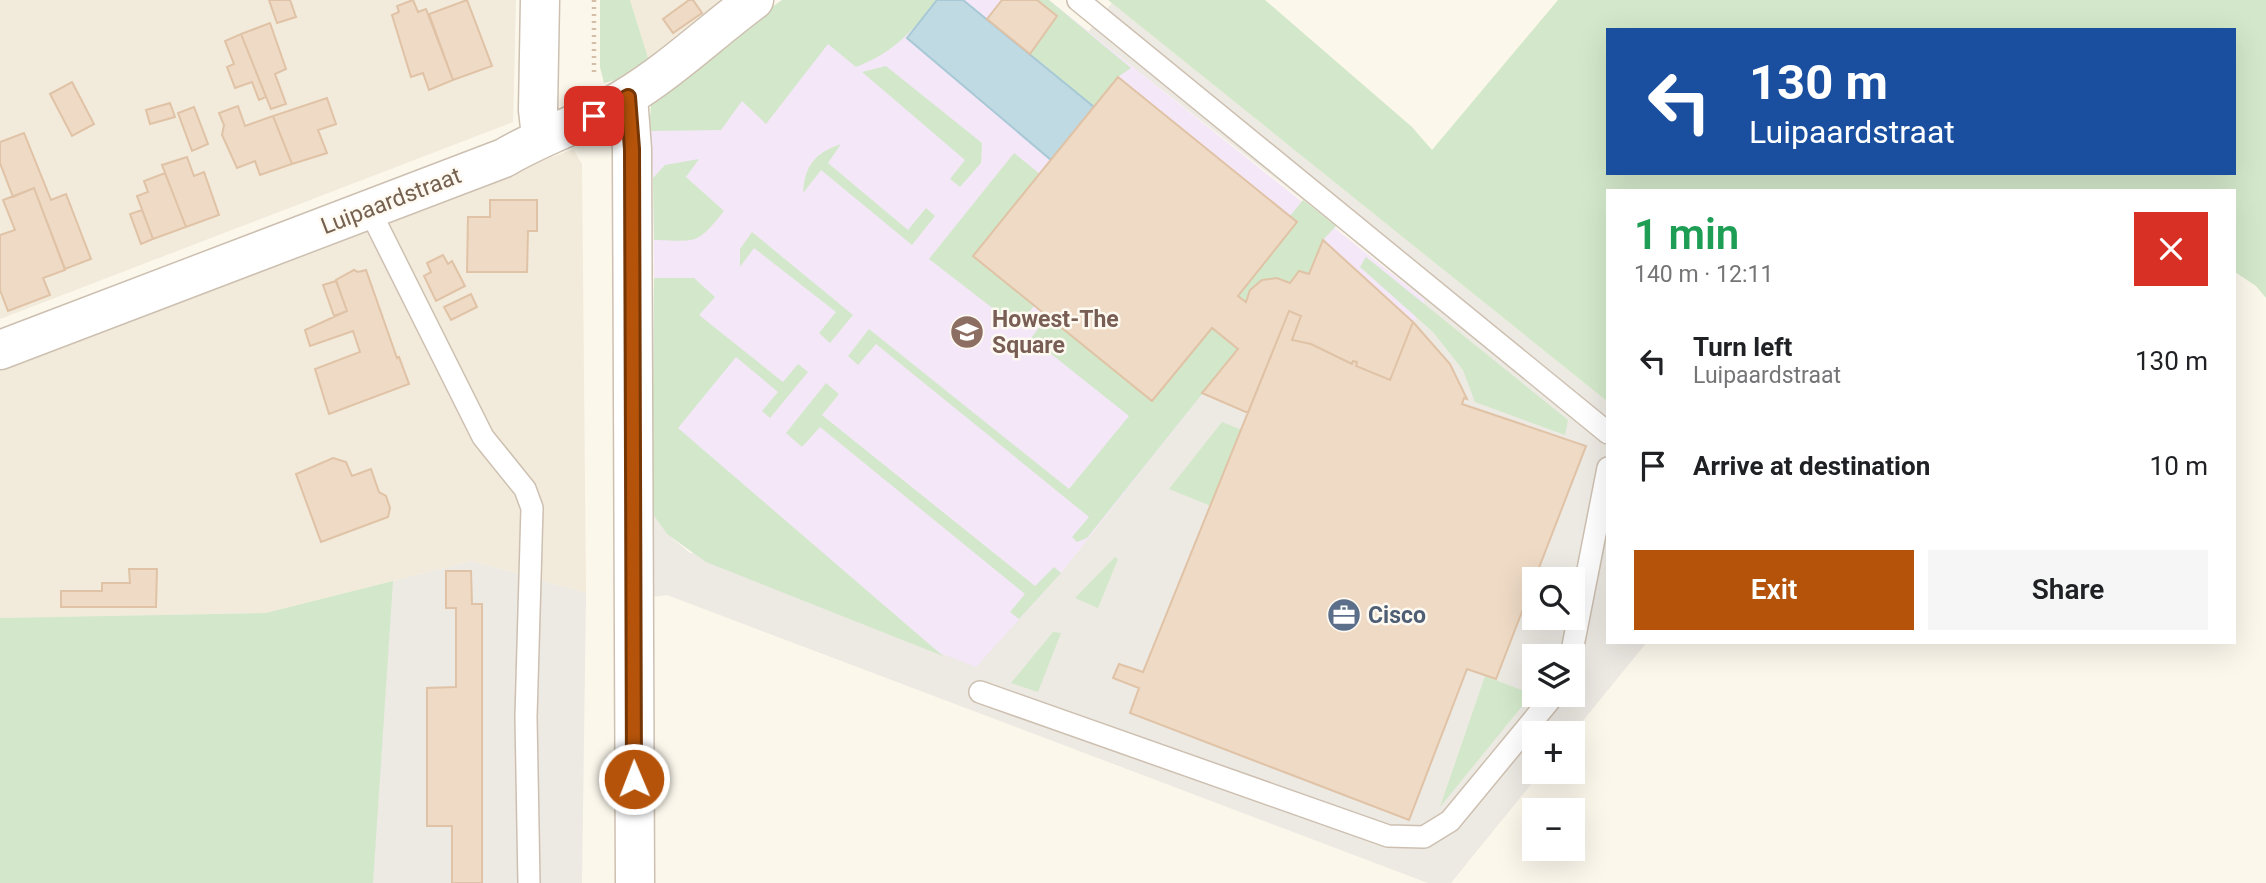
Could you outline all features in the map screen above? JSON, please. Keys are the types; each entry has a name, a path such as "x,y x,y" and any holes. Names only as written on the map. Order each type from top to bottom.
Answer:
{"street":[{"path":"540,0 538,110 541,136"},
{"name":"Luipaardstraat","path":"0,350 504,158 541,136 584,121 628,97 754,0"},
{"path":"628,97 632,163 635,883"}],"lane":[{"path":"1078,0 1606,431"},
{"path":"369,209 482,437 525,489 532,508 526,717 529,883"},
{"path":"1573,644 1606,478"},
{"path":"980,692 1388,836 1424,837 1450,821 1544,707"}],"path":[{"path":"594,0 594,76"}],"shaded area":[{"path":"0,0 516,0 513,122 0,319"},
{"path":"630,0 736,0 649,61"},
{"name":"Howest-The Square","path":"782,0 1049,0 1425,300 1413,324 1248,413 1202,394 1061,573 976,667 706,562 667,534 652,513 654,278 653,178 649,131 751,24"},
{"path":"1112,3 1606,400 1606,644 1645,644 1583,721 1522,721 1522,784 1531,784 1451,883 1428,883 667,595 651,597 652,513 667,534 690,553 1061,573 1202,393 1248,412 1413,323 1425,300 1336,226 1088,32"},
{"path":"573,149 582,164 586,593 472,561 266,613 0,618 0,370"},
{"path":"472,561 586,593 582,883 0,883 0,618 266,613"}],"green space":[{"path":"600,0 630,0 649,61 619,79 604,83 600,67"},
{"path":"782,0 937,0 892,48 856,67 828,44 766,124 742,101 721,130 649,131 652,91"},
{"path":"1037,0 1049,0 1131,68 1118,77 1094,107 1030,54 1057,17"},
{"path":"1108,0 1265,0 1412,127 1432,150 1558,0 2266,0 2266,298 2256,286 2236,273 2236,189 1606,189 1606,400"},
{"path":"886,66 982,143 981,163 960,187 950,179 965,160 862,72"},
{"path":"841,144 828,163 908,230 926,208 935,216 912,245 821,170 803,193 806,175 813,161"},
{"path":"1014,153 1040,174 973,256 1034,306 1017,327 929,259"},
{"path":"699,159 686,177 724,211 695,239 654,240 653,178 665,165"},
{"path":"1303,200 1336,226 1323,240 1309,274 1299,272 1290,283 1276,279 1263,281 1257,284 1246,302 1238,296 1297,222 1290,216"},
{"path":"752,232 853,315 830,343 819,333 836,312 754,248 740,267 740,249"},
{"path":"1366,257 1568,420 1565,435 1475,402 1463,370 1433,332 1360,267"},
{"path":"654,278 694,278 715,297 699,315 783,382 798,364 808,372 770,418 762,411 778,392 736,357 678,428 943,656 706,562 667,534 652,513"},
{"path":"1048,316 1152,401 1212,328 1238,349 1087,538 1077,542 1072,537 1089,517 876,344 858,365 848,356 869,329 1069,489 1129,416 1031,338"},
{"path":"826,383 839,394 822,415 1035,586 1054,567 1061,573 1019,619 1010,612 1025,594 820,427 802,447 786,433"},
{"path":"1222,422 1242,430 1211,506 1169,489"},
{"path":"1115,557 1118,559 1098,608 1075,598"},
{"path":"393,581 373,883 0,883 0,618 266,613"},
{"path":"1053,632 1061,633 1038,692 1011,683"},
{"path":"1485,676 1522,690 1522,706 1440,807"}],"water":[{"path":"937,0 963,0 1094,107 1051,160 907,38"}],"building":[{"path":"269,0 290,0 296,17 277,23"},
{"path":"413,0 418,12 426,9 453,80 429,90 423,73 411,77 392,15 399,12 397,6"},
{"path":"467,0 492,66 453,80 429,14"},
{"path":"689,0 693,0 702,13 673,33 663,19"},
{"path":"1002,0 1037,0 1057,16 1030,54 987,19"},
{"path":"270,23 286,69 275,74 286,104 271,109 241,34"},
{"path":"241,34 266,97 259,100 252,82 235,88 227,67 234,64 225,41"},
{"name":"Howest-The Square","path":"1118,77 1297,222 1238,296 1246,302 1250,290 1262,280 1277,278 1290,283 1299,271 1309,274 1323,240 1413,322 1390,380 1356,366 1357,362 1353,361 1352,364 1311,344 1292,340 1301,316 1289,311 1248,413 1202,393 1238,349 1212,328 1152,401 973,256"},
{"path":"72,82 94,124 72,136 50,94"},
{"path":"327,98 336,124 318,130 327,153 292,164 273,116"},
{"path":"170,103 175,117 150,124 146,110"},
{"path":"238,106 245,126 273,116 292,164 260,175 255,161 237,168 222,135 224,125 219,113"},
{"path":"194,107 208,144 192,151 178,113"},
{"path":"24,133 51,200 66,194 91,259 65,269 34,188 13,197 0,163 0,142"},
{"path":"187,157 194,176 204,172 219,215 186,227 162,165"},
{"path":"165,173 186,227 153,239 137,196 148,192 144,181"},
{"path":"34,188 65,270 43,278 50,295 8,311 0,290 0,235 15,230 3,200"},
{"path":"490,200 537,200 537,231 528,231 527,272 467,272 468,217 490,217"},
{"path":"142,210 153,239 141,244 130,214"},
{"path":"443,255 448,264 452,261 465,286 436,301 424,276 431,272 427,263"},
{"path":"354,270 366,270 409,384 329,414 315,369 360,352 353,331 310,346 305,330 347,311 336,280"},
{"path":"336,281 347,311 334,316 323,285"},
{"path":"471,294 477,307 451,320 444,307"},
{"name":"Cisco","path":"1289,311 1301,316 1292,340 1311,344 1352,364 1353,361 1357,362 1356,366 1390,380 1413,322 1450,364 1467,399 1464,398 1462,404 1586,446 1539,567 1522,567 1522,612 1496,679 1467,669 1409,820 1130,713 1139,688 1113,678 1119,664 1143,672"},
{"path":"333,458 346,462 352,476 371,469 379,492 386,496 390,508 388,517 321,542 296,474"},
{"path":"129,569 157,569 156,607 61,607 61,591 102,591 102,583 130,583"},
{"path":"446,571 471,571 472,604 482,604 482,883 452,883 452,826 427,826 427,688 456,687 456,608 446,608"}],"place":[{"name":"Howest-The Square","path":"967,332"},
{"name":"Cisco","path":"1344,615"}],"route":[{"path":"594,116 628,97 632,149 634,779"}]}
